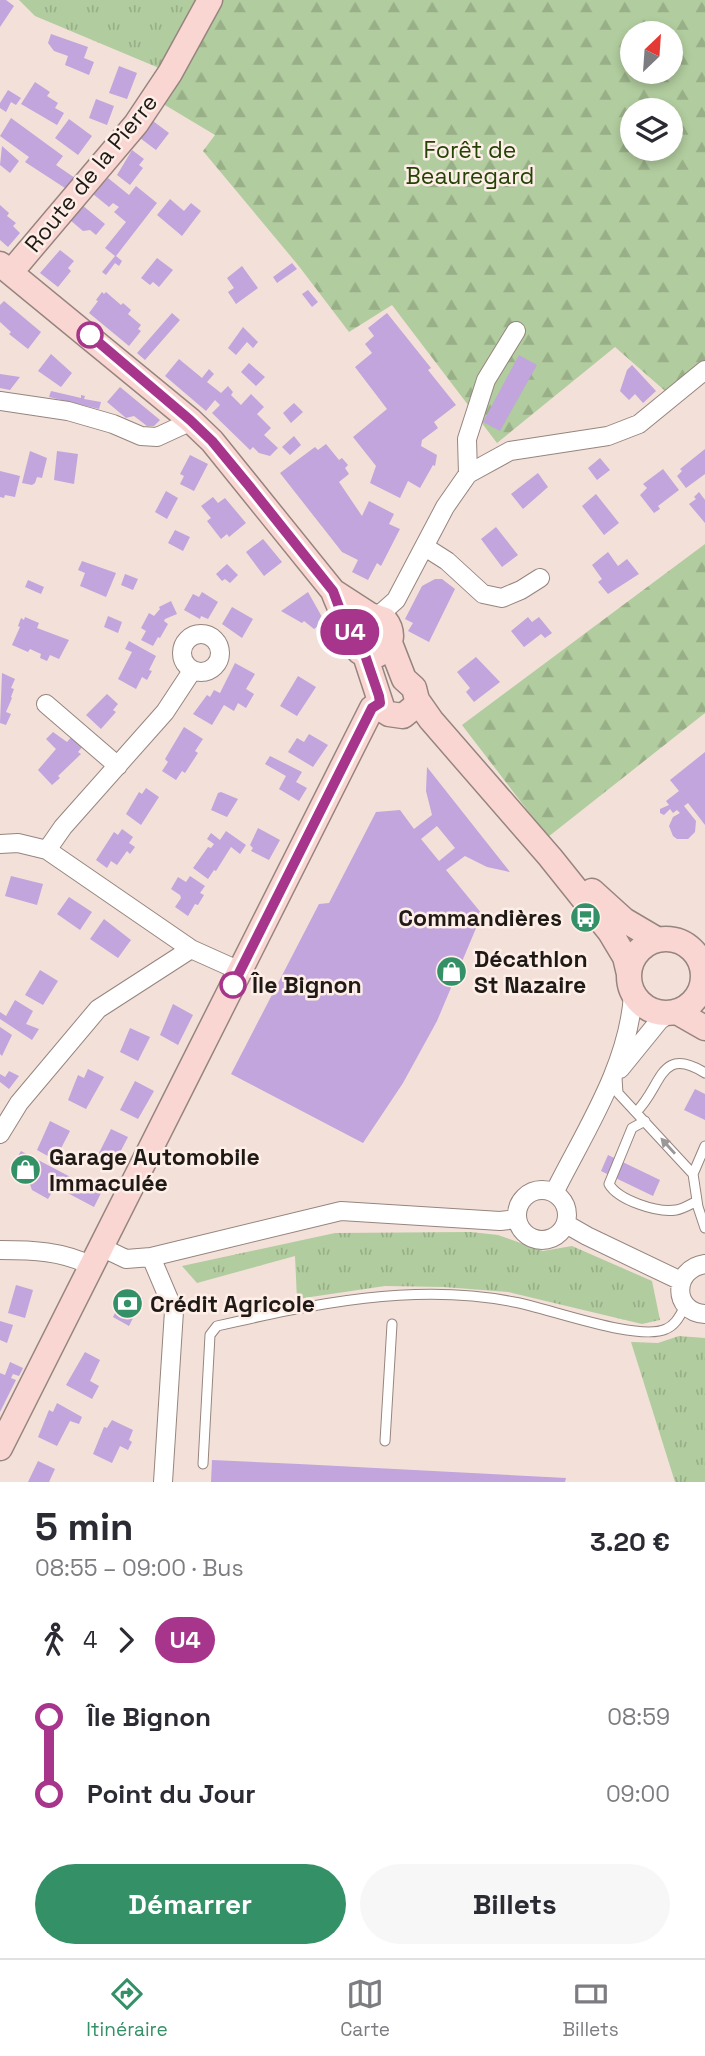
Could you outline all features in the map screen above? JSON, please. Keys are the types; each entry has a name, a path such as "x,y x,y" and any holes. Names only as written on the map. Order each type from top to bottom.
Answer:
{"main road":[{"name":"Route de la Pierre","path":"6,268 144,114 210,0"},
{"path":"6,268 212,441 333,591 358,645 396,702 454,748 550,857 610,932 625,957 631,984 642,1005 655,1012 673,1013 705,1028"},
{"path":"333,591 385,621"},
{"path":"358,645 357,621 385,621"},
{"path":"358,645 380,654 385,621"},
{"path":"385,621 396,702"},
{"path":"0,1448 364,727 396,702"},
{"path":"550,857 624,920 658,940"},
{"path":"631,984 633,959 644,947 658,940 673,940 686,945 699,957 704,987 689,1006 673,1013"}],"street":[{"path":"468,474 467,439 486,380 516,331"},
{"path":"385,621 445,507 468,474 510,451 608,436 639,424 705,370"},
{"path":"0,401 68,411 113,424 141,436 157,437 190,420"},
{"path":"425,547 447,561 483,594 502,598 540,578"},
{"path":"47,850 63,827 165,712 192,671"},
{"path":"46,704 118,766"},
{"path":"0,844 18,843 47,850 191,949 240,971"},
{"path":"0,1134 19,1103 98,1009 191,949"},
{"path":"554,1192 612,1080 627,1035 631,984"},
{"path":"612,1080 659,1021 673,1013"},
{"path":"536,1190 554,1192 566,1206 566,1224 559,1234 543,1241 525,1235 517,1219 517,1210 522,1199 536,1190"},
{"path":"0,1250 37,1250 126,1259 151,1257 341,1211 500,1221 517,1219"},
{"path":"566,1224 681,1281"},
{"path":"151,1257 174,1311 163,1482"},
{"path":"705,1262 690,1269 681,1281 681,1298 686,1305 692,1311 705,1314"}],"lane":[{"path":"636,1112 644,1105 664,1069 675,1063 686,1063 705,1073"},
{"path":"612,1080 618,1093 693,1174"},
{"path":"645,1121 632,1128 608,1184 613,1192 653,1209 676,1210 697,1201"},
{"path":"705,1146 693,1174 705,1228"},
{"path":"203,1464 210,1335 217,1326 345,1300 396,1295 458,1295 511,1301 636,1333 664,1330 677,1321 686,1305"},
{"path":"385,1441 392,1324"}],"green space":[{"path":"19,0 197,0 159,68 35,16"},
{"name":"Forêt de Beauregard","path":"197,0 705,0 705,370 672,397 615,347 497,443 392,305 349,332 298,265 203,151 215,135 160,102"},
{"path":"705,544 705,713 548,837 462,725"},
{"path":"471,1232 498,1235 543,1251 572,1246 652,1281 660,1320 642,1324 508,1292 444,1287 385,1286 297,1299 295,1256 197,1283 182,1266 335,1233"},
{"path":"679,1336 705,1338 705,1482 675,1482 631,1342 658,1343"}],"building":[{"path":"0,0 6,0 14,6 0,27"},
{"path":"51,34 88,47 84,58 94,62 89,75 65,65 68,56 54,51 48,43"},
{"path":"119,66 137,73 127,99 109,93"},
{"path":"35,82 50,92 47,96 58,103 55,108 64,113 57,125 21,104"},
{"path":"8,90 21,98 16,105 11,102 6,112 0,108 0,103"},
{"path":"96,99 114,106 107,125 89,118"},
{"path":"11,118 63,156 56,165 75,178 68,190 25,162 29,157 0,136"},
{"path":"69,119 92,136 78,155 55,138"},
{"path":"153,121 169,133 156,150 140,138"},
{"path":"2,146 19,161 10,173 0,165"},
{"path":"132,150 144,159 139,165 143,168 130,185 117,175"},
{"path":"108,178 129,195 136,186 157,203 116,256 122,261 119,266 115,263 106,275 102,272 115,256 105,248 126,222 114,212 119,207 113,203 109,207 93,194"},
{"path":"170,199 184,211 191,203 201,211 182,236 157,215"},
{"path":"0,205 9,213 7,216 16,223 13,226 20,233 8,247 0,240"},
{"path":"82,205 105,224 96,235 90,230 83,231 70,220"},
{"path":"60,250 74,261 68,268 71,271 58,287 40,273"},
{"path":"157,258 173,270 159,287 153,282 150,285 141,278"},
{"path":"292,263 297,269 277,283 273,277"},
{"path":"242,266 258,288 236,304 228,292 234,288 227,278"},
{"path":"308,290 318,302 312,307 302,294"},
{"path":"102,292 106,292 121,305 123,303 131,310 128,314 141,325 138,329 141,331 129,346 89,313"},
{"path":"4,301 41,332 28,349 9,334 11,332 0,322 0,305"},
{"path":"172,313 180,320 145,360 137,353"},
{"path":"387,313 431,368 428,370 456,405 434,422 438,428 422,440 421,446 437,455 435,466 433,465 420,488 408,481 400,498 370,483 376,466 353,437 387,409 355,367 372,353 365,344 374,336 368,328"},
{"path":"243,327 258,342 253,348 247,342 236,355 228,348"},
{"path":"51,354 72,373 61,387 38,371"},
{"path":"519,355 537,365 500,431 483,422"},
{"path":"179,359 202,378 209,369 214,374 207,382 221,393 228,386 233,392 231,395 241,405 251,394 264,407 257,414 271,428 264,435 278,448 270,456 259,453 253,447 250,450 212,413 220,405 215,400 206,411 165,376"},
{"path":"249,363 265,377 256,386 241,372"},
{"path":"632,365 656,391 643,403 635,394 629,400 620,391 627,370"},
{"path":"0,374 20,377 10,390 0,388"},
{"path":"120,387 160,420 154,426 147,426 134,416 126,418 107,402"},
{"path":"51,391 81,398 81,395 85,396 84,399 101,402 99,409 49,397"},
{"path":"294,403 303,412 291,423 283,413"},
{"path":"294,436 301,445 290,455 282,447"},
{"path":"326,444 339,460 342,458 348,465 345,468 349,474 339,482 362,516 369,501 394,514 389,524 400,529 381,566 377,563 368,580 352,572 358,560 342,552 280,473 315,447 318,450"},
{"path":"705,449 705,474 686,488 677,476 682,471 680,469"},
{"path":"30,451 47,458 42,478 37,477 32,485 22,483"},
{"path":"57,451 78,454 74,484 54,480"},
{"path":"190,455 208,464 194,491 180,484 184,476 180,474"},
{"path":"600,458 610,470 597,480 588,468"},
{"path":"663,469 679,490 658,506 660,509 654,513 640,495 647,488 643,484"},
{"path":"0,471 20,476 15,497 0,497"},
{"path":"538,473 548,487 523,509 511,494"},
{"path":"166,491 178,498 167,519 155,512"},
{"path":"699,492 705,500 705,523 689,504 696,499 694,497"},
{"path":"596,494 619,523 604,535 582,506"},
{"path":"213,497 218,503 225,498 246,523 229,537 227,534 221,539 207,521 211,518 201,506"},
{"path":"496,527 518,555 502,567 481,539"},
{"path":"175,530 190,537 183,551 168,543"},
{"path":"263,539 282,562 264,576 246,552"},
{"path":"608,552 618,566 627,559 639,574 608,594 598,582 602,579 592,565"},
{"path":"82,561 116,573 106,597 80,586 85,573 78,570"},
{"path":"227,564 238,575 230,583 225,579 222,581 216,574"},
{"path":"125,574 138,579 133,590 121,585"},
{"path":"435,579 442,579 455,589 429,642 408,631 413,623 405,619 422,586"},
{"path":"28,580 44,587 41,594 25,587"},
{"path":"202,592 218,602 208,619 201,616 200,619 184,610 193,594 199,597"},
{"path":"308,592 322,617 321,624 314,629 304,621 302,623 281,611"},
{"path":"171,601 177,614 165,619 168,624 160,638 158,637 153,646 141,640 146,631 141,628 149,613 154,616 159,607"},
{"path":"232,607 253,619 242,638 222,624"},
{"path":"108,616 122,622 118,633 104,627"},
{"path":"25,617 39,623 37,628 69,640 59,659 50,655 47,661 40,658 41,654 12,645 21,618 24,620"},
{"path":"528,617 532,622 539,617 552,633 545,638 541,634 524,647 511,631"},
{"path":"129,641 156,656 147,680 142,677 136,689 118,679 132,652 125,649"},
{"path":"476,657 500,682 474,702 466,692 470,688 457,672"},
{"path":"235,663 255,674 246,689 254,694 246,708 238,703 234,711 224,705 212,725 193,714 207,695 210,697 214,690 220,693"},
{"path":"2,673 15,679 11,688 14,689 12,698 6,712 11,714 6,725 0,723"},
{"path":"298,676 316,687 297,716 280,706"},
{"path":"107,694 118,704 113,710 116,712 101,729 86,715"},
{"path":"184,727 203,739 195,751 198,753 185,773 182,771 176,780 162,771 168,762 165,759"},
{"path":"53,732 67,742 73,735 84,745 78,752 81,754 52,785 38,770 56,749 46,739"},
{"path":"309,734 328,745 313,767 288,752 297,738 304,742"},
{"path":"705,752 705,825 688,803 684,806 696,821 695,832 688,839 677,839 669,826 673,817 680,813 677,810 673,813 670,809 664,815 660,813 660,809 669,805 666,801 679,791 670,780"},
{"path":"270,756 302,772 296,782 307,788 299,801 279,789 286,776 265,764"},
{"path":"427,767 510,872 487,867 465,856 446,870 482,914 437,1021 403,1083 363,1143 231,1074 319,904 329,903 376,812 400,810 414,829 432,815 426,791","holes":["437,826 455,848 439,861 421,839"]},
{"path":"146,788 159,797 141,825 126,814 139,792 142,794"},
{"path":"218,793 238,799 227,817 211,810"},
{"path":"258,828 280,840 269,860 251,851 253,848 250,845"},
{"path":"122,829 133,837 129,843 135,847 130,854 127,851 117,865 111,861 107,868 96,860 114,832 118,835"},
{"path":"226,831 246,845 240,854 231,847 208,879 193,868 208,847 211,848 214,844 207,839 211,833 220,840"},
{"path":"11,876 43,884 37,905 5,896"},
{"path":"190,876 205,886 200,893 204,895 188,916 175,907 181,898 171,889 178,877 186,882"},
{"path":"69,897 92,912 80,930 57,914"},
{"path":"104,919 131,940 118,958 90,939"},
{"path":"40,970 58,981 43,1005 25,995"},
{"path":"15,1000 33,1011 26,1024 39,1029 32,1040 0,1019 0,1012 6,1016"},
{"path":"173,1004 193,1015 178,1045 160,1035"},
{"path":"0,1027 12,1035 2,1056 0,1054"},
{"path":"130,1028 150,1037 138,1061 120,1052"},
{"path":"88,1069 104,1077 86,1109 68,1100 78,1075 84,1078"},
{"path":"9,1071 19,1076 9,1089 0,1082 0,1074 5,1077"},
{"path":"135,1081 154,1091 138,1119 120,1110"},
{"path":"695,1089 705,1094 705,1120 684,1110"},
{"path":"50,1121 70,1131 55,1160 37,1150"},
{"path":"111,1129 128,1137 114,1164 98,1155"},
{"path":"21,1151 101,1193 94,1207 60,1189 52,1192 48,1199 32,1190 28,1179 13,1165"},
{"path":"608,1155 660,1180 653,1196 601,1171"},
{"path":"16,1285 33,1290 25,1318 8,1313"},
{"path":"127,1290 143,1298 129,1326 113,1317"},
{"path":"0,1321 13,1325 7,1343 0,1340"},
{"path":"85,1352 100,1360 90,1381 99,1386 92,1399 66,1385"},
{"path":"10,1362 23,1368 19,1376 13,1374 11,1378 16,1380 0,1412 0,1373 5,1375"},
{"path":"57,1403 82,1417 79,1424 70,1421 57,1446 38,1437 49,1410 53,1412"},
{"path":"112,1420 133,1430 128,1450 120,1446 112,1463 93,1454 104,1427 107,1428"},
{"path":"212,1460 566,1478 565,1482 211,1482"},
{"path":"38,1461 55,1469 49,1482 28,1482"}],"bus line":[{"name":"U4","path":"90,335 190,420 212,441 250,487 333,591 354,647 365,655 379,696 380,703 372,708 233,985"}],"place":[{"name":"Commandières","path":"585,918"},
{"name":"Décathlon St Nazaire","path":"451,972"},
{"name":"Île Bignon","path":"233,985"},
{"name":"Garage Automobile Immaculée","path":"26,1170"},
{"name":"Crédit Agricole","path":"127,1304"}]}
